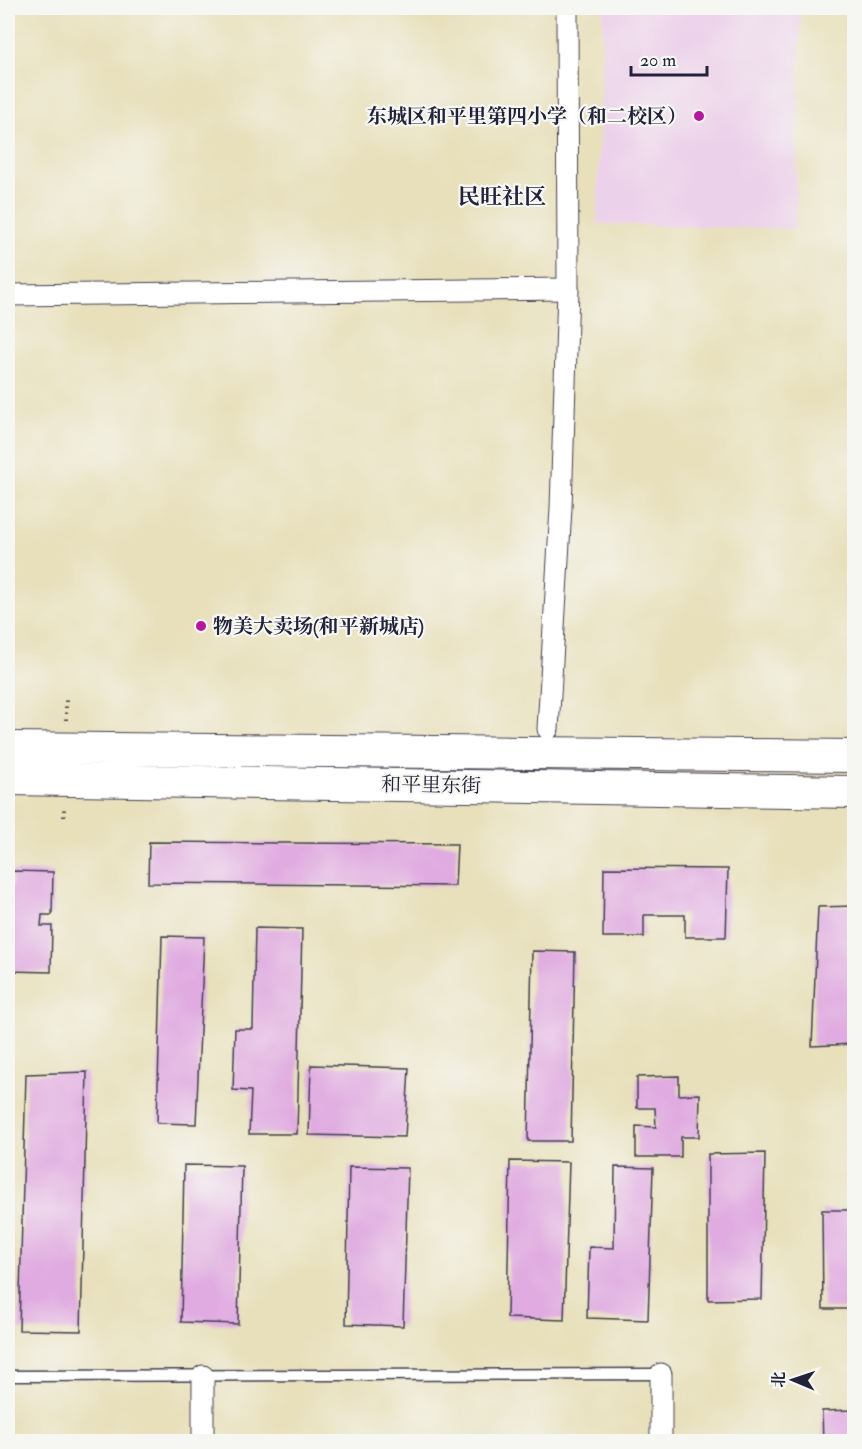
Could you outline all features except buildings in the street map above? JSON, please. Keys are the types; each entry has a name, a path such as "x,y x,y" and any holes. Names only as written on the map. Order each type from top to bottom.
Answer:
{"street":[{"path":"548,729 561,508 568,289 567,8"},
{"path":"8,295 568,289"},
{"name":"和平里东街","path":"8,748 855,756"},
{"name":"和平里东街","path":"8,778 855,792"},
{"path":"661,1374 661,1442"},
{"path":"202,1442 203,1376"}],"lane":[{"path":"8,1376 661,1374"}],"shaded area":[{"name":"东城区和平里第四小学（和二校区）","path":"603,8 801,8 795,229 597,224"}],"place":[{"name":"东城区和平里第四小学（和二校区）","path":"699,116"},
{"name":"物美大卖场(和平新城店)","path":"201,626"}],"district":[{"name":"民旺社区","path":"502,197"}]}
